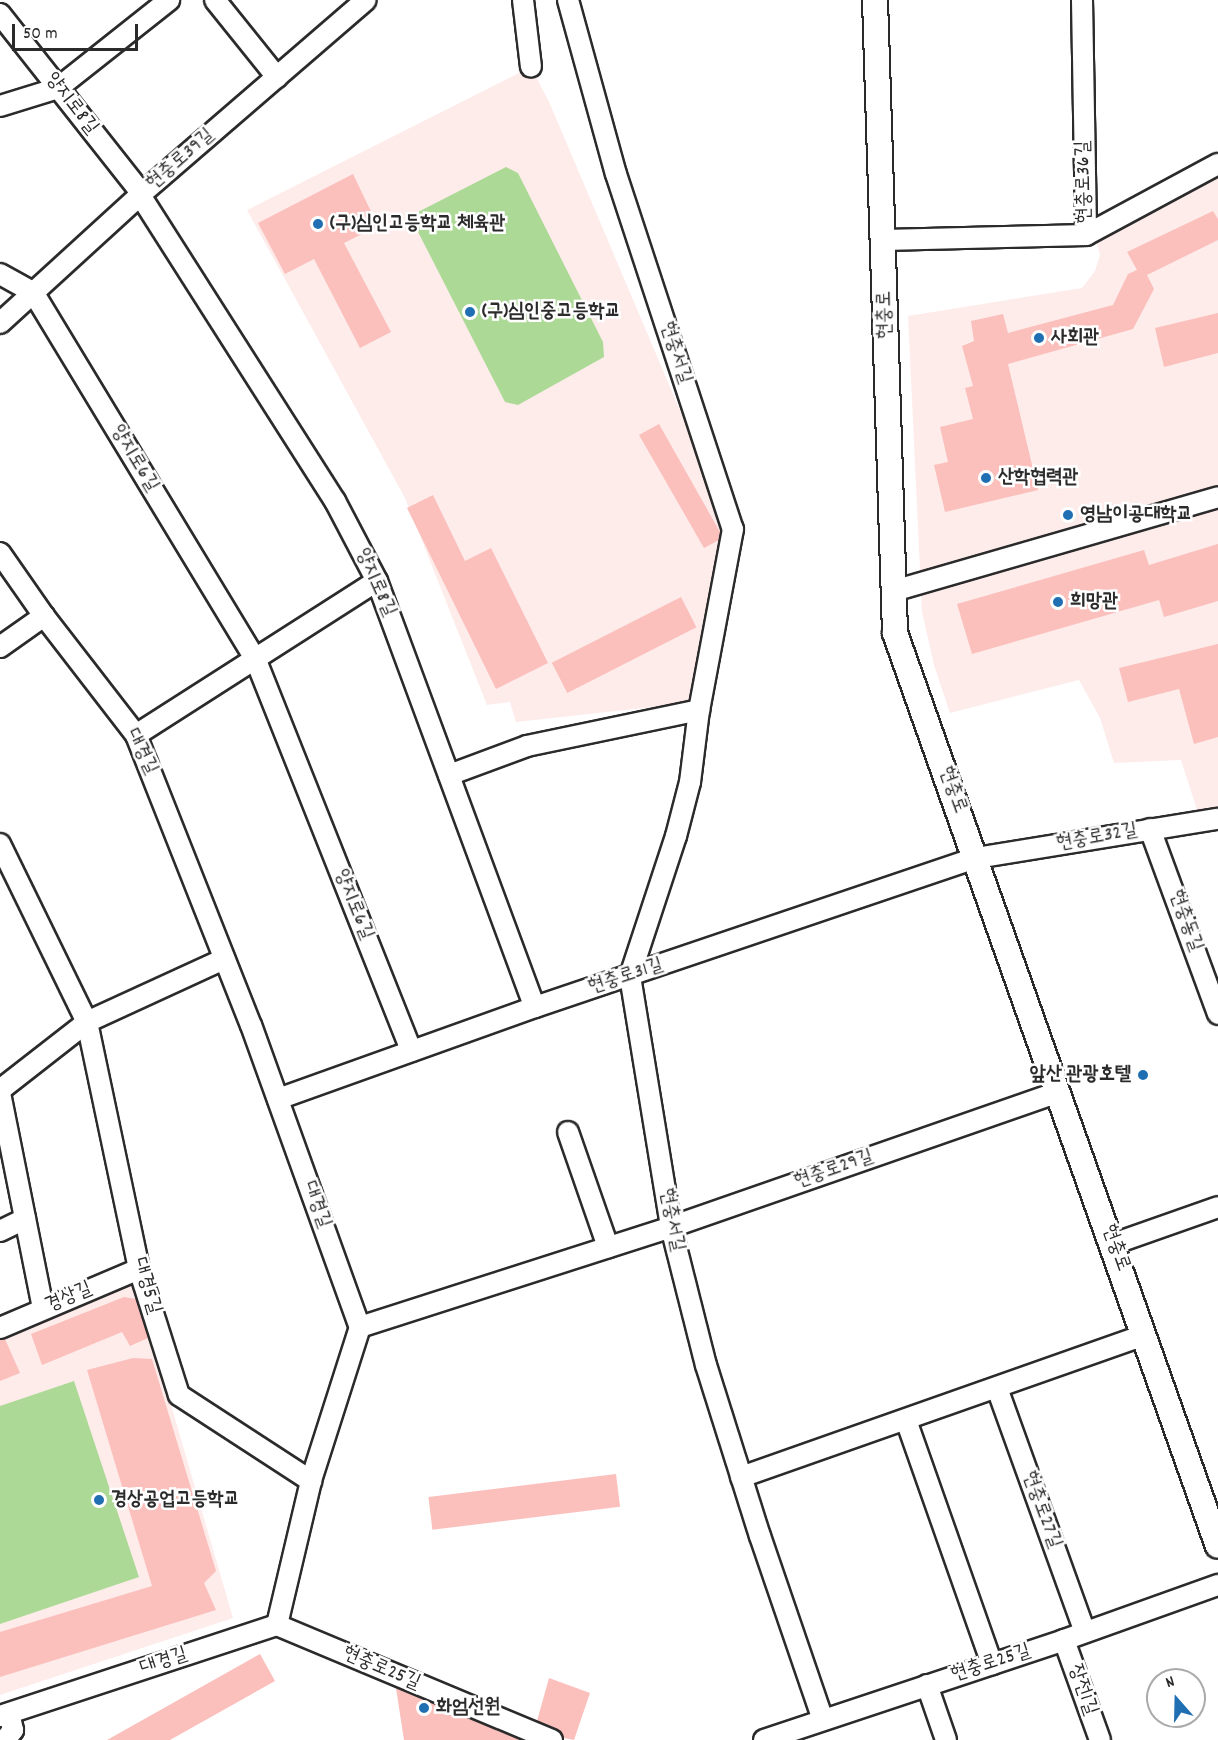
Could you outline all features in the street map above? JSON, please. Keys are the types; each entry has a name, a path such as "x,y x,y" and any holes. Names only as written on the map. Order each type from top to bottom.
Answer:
{"main road":[{"name":"현충로","path":"875,0 895,633 1218,1546"}],"street":[{"path":"0,106 58,88 169,0"},
{"path":"214,0 277,77"},
{"name":"현충로39길","path":"0,323 141,194 366,0"},
{"path":"523,0 531,67"},
{"name":"현충서길","path":"568,0 616,174 733,529 699,710 690,782 676,836 630,976 671,1227 706,1365 741,1478 823,1720"},
{"name":"현충로36길","path":"884,240 1086,235 1082,0"},
{"name":"양지로8길","path":"0,14 141,194 334,501 377,581 535,1006"},
{"path":"1086,235 1218,164"},
{"path":"0,274 33,292"},
{"name":"양지로6길","path":"33,292 255,658 411,1051"},
{"path":"893,591 1218,497"},
{"name":"대경길","path":"0,553 44,616 136,735 278,1099 360,1327"},
{"path":"136,735 377,581"},
{"path":"0,647 44,616"},
{"path":"449,775 527,746 699,710"},
{"name":"현충로32길","path":"976,858 1218,819"},
{"name":"현충동길","path":"1150,829 1218,1014"},
{"name":"대경5길","path":"0,844 87,1022 139,1269 179,1395 310,1481"},
{"name":"현충로31길","path":"278,1099 535,1006 976,858"},
{"path":"44,1308 0,1091 87,1022 224,959"},
{"name":"현충로29길","path":"360,1327 671,1227 1059,1092"},
{"path":"568,1132 608,1247"},
{"path":"1113,1244 1218,1207"},
{"path":"0,1231 26,1219"},
{"name":"경상길","path":"0,1328 139,1269"},
{"path":"277,1625 310,1481 360,1327"},
{"path":"741,1478 1145,1335"},
{"name":"현충로27길","path":"997,1388 1085,1632"},
{"path":"906,1420 992,1664"},
{"name":"현충로25길","path":"764,1740 800,1734 823,1720 1064,1640 1218,1585"},
{"name":"대경길","path":"8,1728 277,1625"},
{"name":"현충로25길","path":"277,1625 552,1740"},
{"name":"장전1길","path":"1064,1640 1100,1740"},
{"path":"927,1685 946,1740"}],"shaded area":[{"name":"(구)심인중고등학교","path":"531,67 550,104 729,526 695,697 680,704 516,722 510,702 487,705 405,498 247,210"},
{"name":"영남이공대학교","path":"1218,177 1218,811 1198,813 1181,760 1114,763 1100,718 1079,680 950,713 934,665 922,612 908,316 1082,288 1095,271 1100,255 1097,243"},
{"name":"경상공업고등학교","path":"129,1282 137,1288 233,1618 0,1695 0,1339"}],"green space":[{"path":"506,167 518,173 603,342 604,357 518,405 505,402 416,228 418,212"},
{"path":"74,1381 139,1577 0,1624 0,1406"}],"building":[{"name":"(구)심인고등학교 체육관","path":"353,174 378,226 344,243 391,332 360,348 314,259 285,274 258,223"},
{"path":"1213,211 1218,219 1218,240 1147,275 1154,289 1133,329 1008,364 1038,490 945,512 934,465 948,462 940,427 973,419 965,388 973,386 962,346 974,341 971,321 1003,314 1008,333 1113,305 1128,274 1137,270 1127,252"},
{"path":"1218,313 1218,353 1164,367 1155,328"},
{"path":"659,424 720,532 719,540 704,548 639,435"},
{"path":"433,495 465,561 491,548 548,663 496,689 407,508"},
{"name":"희망관","path":"1218,544 1218,601 1164,617 1159,600 972,654 957,604 1144,550 1149,565"},
{"path":"681,597 696,627 567,693 552,663"},
{"path":"1218,644 1218,737 1194,744 1179,689 1128,702 1119,668"},
{"path":"124,1297 136,1299 148,1338 130,1346 122,1332 42,1365 31,1334"},
{"path":"5,1339 20,1373 0,1381 0,1340"},
{"path":"133,1358 152,1359 216,1571 204,1583 216,1610 0,1677 0,1632 152,1586 87,1370"},
{"path":"616,1474 620,1507 432,1530 428,1497"},
{"path":"260,1654 275,1681 170,1740 107,1740"},
{"path":"549,1678 590,1693 574,1740 564,1738 557,1729 537,1721"},
{"name":"화엄선원","path":"396,1688 521,1740 404,1740"}],"place":[{"name":"(구)심인고등학교 체육관","path":"318,224"},
{"name":"(구)심인중고등학교","path":"470,312"},
{"name":"사회관","path":"1039,338"},
{"name":"산학협력관","path":"986,478"},
{"name":"영남이공대학교","path":"1068,515"},
{"name":"희망관","path":"1058,602"},
{"name":"앞산 관광호텔","path":"1143,1075"},
{"name":"경상공업고등학교","path":"99,1500"},
{"name":"화엄선원","path":"424,1708"}]}
